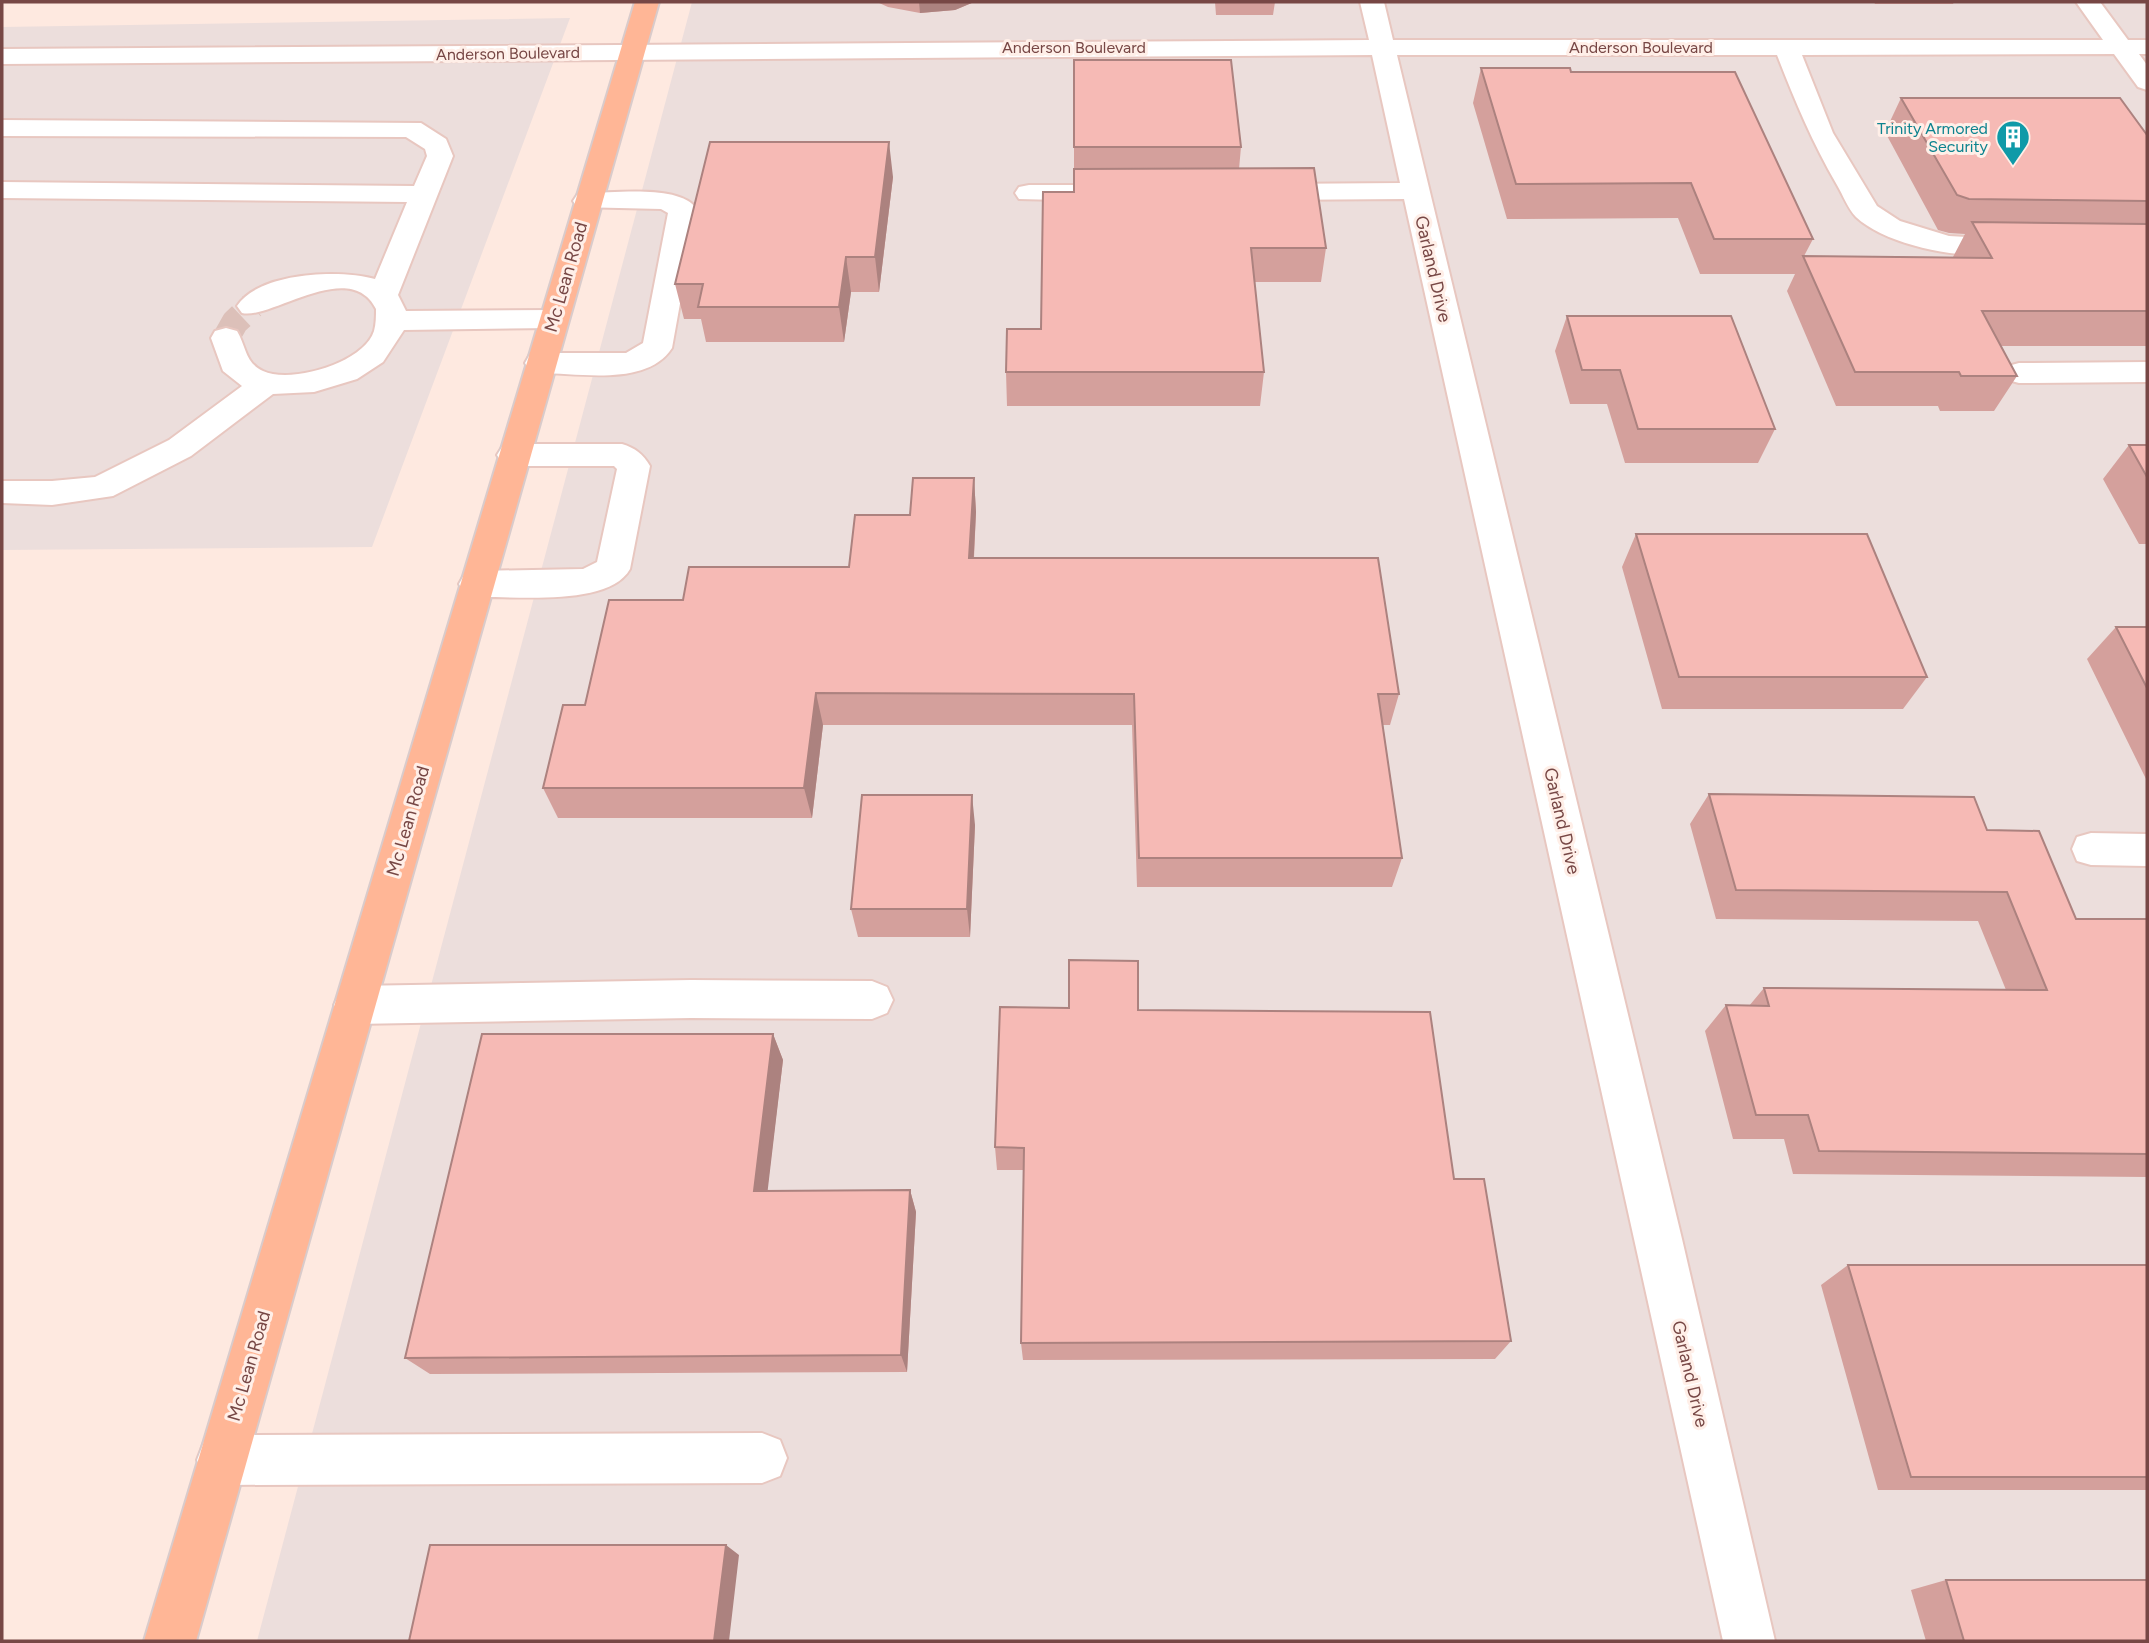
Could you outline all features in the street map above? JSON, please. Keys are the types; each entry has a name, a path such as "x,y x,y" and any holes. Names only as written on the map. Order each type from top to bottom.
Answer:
{"main road":[{"name":"Mc Lean Road","path":"170,1641 647,2"}],"street":[{"name":"Garland Drive","path":"1372,2 1659,1239 1749,1641"},
{"path":"2088,2 2147,82"},
{"name":"Anderson Boulevard","path":"2,57 1381,47 2147,47"},
{"path":"1786,47 1820,133 1866,211 1890,227 1947,245 2038,246"},
{"path":"2,128 412,128 437,145 440,156 388,309 389,337 375,353 355,367 329,379 302,384 267,383 251,379 234,369 226,355 226,338"},
{"path":"2,190 425,194"},
{"path":"1236,192 1415,191"},
{"path":"1029,193 1125,192"},
{"path":"540,363 632,363 657,348 684,209 666,201 587,201"},
{"path":"252,306 285,290 331,280 357,283 388,309 553,319"},
{"path":"2019,373 2147,372"},
{"path":"2,492 52,493 101,488 180,448 267,383"},
{"path":"476,584 588,582 613,569 634,466 621,455 513,455"},
{"path":"2091,849 2147,850"},
{"path":"355,1005 691,999 872,1000"},
{"path":"222,1460 762,1458"}],"shaded area":[{"path":"692,2 2147,2 2147,1641 257,1641"},
{"path":"570,18 372,547 2,550 2,27"}],"building":[{"path":"1074,60 1231,60 1241,147 1074,147"},
{"path":"1481,68 1570,68 1571,72 1735,72 1813,239 1714,239 1691,183 1516,184"},
{"path":"1901,98 2120,98 2147,135 2147,201 1969,199 1957,195"},
{"path":"710,142 889,142 875,257 846,257 839,307 698,307 703,284 675,284"},
{"path":"1314,168 1326,248 1251,248 1264,372 1006,372 1007,329 1041,329 1043,192 1074,192 1074,169"},
{"path":"1972,222 2147,224 2147,311 1982,311 2017,376 1961,376 1959,372 1855,372 1803,256 1992,258"},
{"path":"1567,316 1731,316 1775,429 1638,429 1620,370 1582,370"},
{"path":"2129,445 2147,445 2147,477"},
{"path":"913,478 974,478 969,558 1378,558 1399,694 1378,694 1402,858 1139,858 1134,694 816,693 804,788 543,788 563,705 585,705 609,600 683,600 689,567 849,567 855,515 910,515"},
{"path":"1636,534 1867,534 1927,677 1679,677"},
{"path":"2116,627 2147,627 2147,688"},
{"path":"1709,794 1974,797 1987,830 2039,831 2076,919 2147,919 2147,1154 1819,1151 1808,1115 1756,1115 1726,1005 1769,1006 1764,988 2047,990 2007,892 1736,890"},
{"path":"862,795 972,795 967,909 851,909"},
{"path":"1069,960 1138,961 1138,1010 1430,1012 1454,1179 1484,1179 1511,1341 1021,1343 1024,1148 995,1147 1000,1007 1069,1008"},
{"path":"482,1034 773,1034 754,1191 910,1190 901,1355 405,1358"},
{"path":"1848,1265 2147,1265 2147,1477 1911,1477"},
{"path":"430,1545 726,1545 714,1641 409,1641"},
{"path":"1946,1580 2147,1580 2147,1641 1964,1641"}],"tunnel":[{"path":"226,338 235,322 252,306"}],"place":[{"name":"Trinity Armored Security","path":"2013,167"}]}
